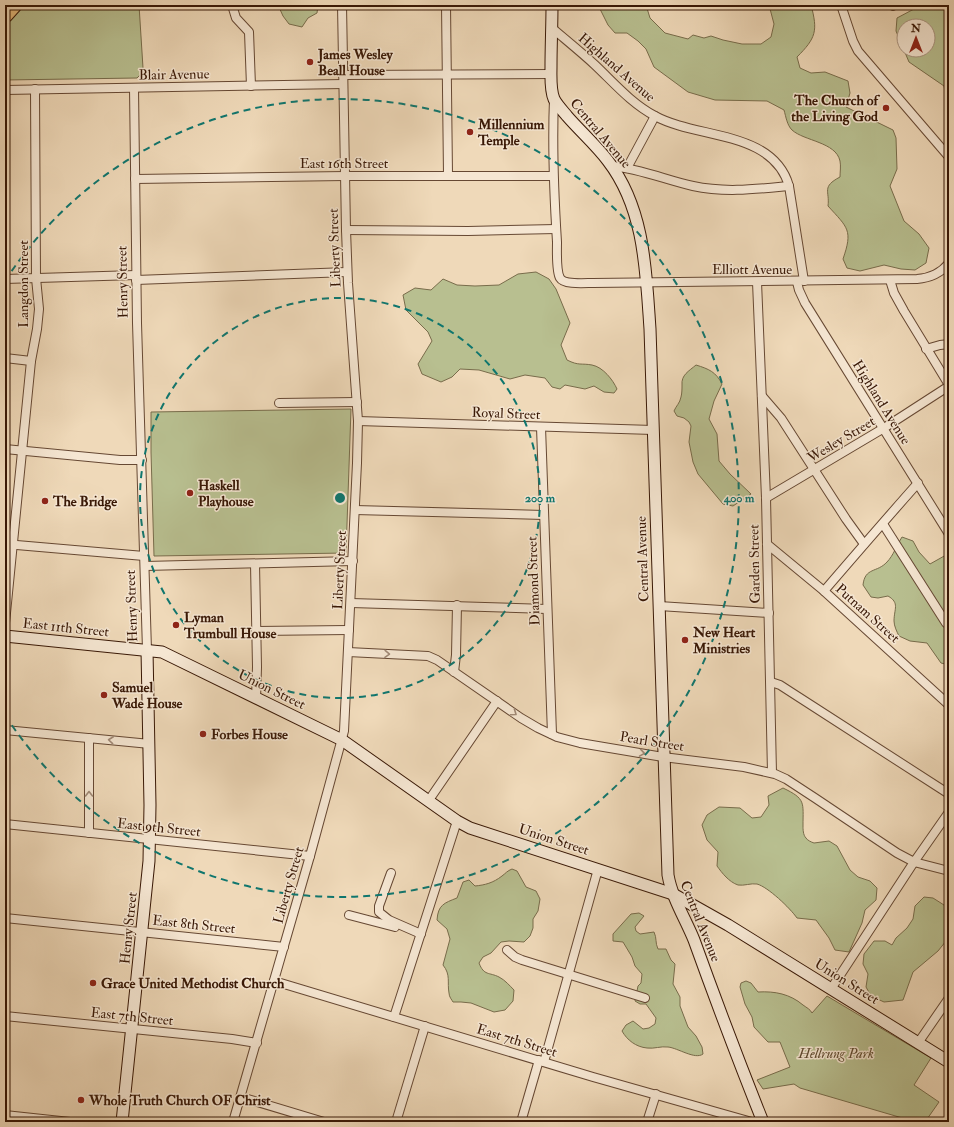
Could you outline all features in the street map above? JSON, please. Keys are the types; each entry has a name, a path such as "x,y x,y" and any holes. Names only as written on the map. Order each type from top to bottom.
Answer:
{"highway":[{"path":"5,15 14,5"}],"street":[{"path":"232,5 236,18 249,32 250,86"},
{"name":"Liberty Street","path":"233,1122 310,856 342,740 345,724 358,421 347,272 342,5"},
{"path":"446,5 448,175"},
{"name":"Central Avenue","path":"552,5 551,74 554,99 612,166 626,191 636,218 643,250 650,330 668,875 673,894 691,934 763,1122"},
{"path":"841,5 852,40 860,54 949,157"},
{"name":"Highland Avenue","path":"552,28 595,65 638,106 679,126 716,134 748,144 771,158 778,165 787,178 789,186 801,281 799,290 805,303 949,534"},
{"path":"343,75 551,74"},
{"name":"Blair Avenue","path":"5,90 343,84"},
{"name":"Henry Street","path":"122,1122 150,839 150,744 136,277 134,88"},
{"name":"Langdon Street","path":"5,622 9,544 22,451 31,361 39,309 36,278 34,89"},
{"path":"346,230 468,231 556,229 554,99"},
{"path":"627,168 656,116"},
{"path":"612,166 627,168 682,183 712,189 744,190 789,186"},
{"name":"East 16th Street","path":"135,179 448,175 554,176"},
{"name":"Elliott Avenue","path":"556,229 558,267 561,279 571,282 647,283 890,280 926,278 943,270 949,263"},
{"path":"5,279 347,272"},
{"path":"890,280 892,288 901,305 949,386"},
{"name":"Garden Street","path":"757,282 766,498 772,773"},
{"path":"926,348 949,344"},
{"path":"5,358 31,361"},
{"name":"Wesley Street","path":"766,498 884,428 949,386"},
{"path":"762,396 781,418 864,544"},
{"path":"279,403 357,402"},
{"name":"Royal Street","path":"358,421 653,430"},
{"name":"Diamond Street","path":"541,427 552,734"},
{"path":"5,449 120,460 142,460"},
{"path":"824,591 918,483"},
{"path":"355,510 544,515"},
{"path":"883,524 946,623"},
{"path":"9,544 144,556"},
{"name":"Putnam Street","path":"767,544 824,591 949,705"},
{"path":"144,566 353,561"},
{"path":"255,564 257,666 256,699"},
{"path":"350,602 547,608"},
{"path":"454,672 456,655 457,605"},
{"path":"659,606 769,613"},
{"path":"256,631 349,630"},
{"name":"East 11th Street","path":"5,636 147,650"},
{"name":"Union Street","path":"147,650 162,652 342,740 457,821 470,828 673,894 734,928 949,1062"},
{"name":"Pearl Street","path":"348,652 422,655 437,660 538,728 580,743 663,757 744,767 772,773 786,779 897,853 914,862 949,871"},
{"path":"771,682 780,685 949,794"},
{"path":"428,800 496,701"},
{"path":"5,730 150,744"},
{"path":"89,738 89,833"},
{"path":"831,989 914,862 949,812"},
{"path":"394,1017 457,821"},
{"name":"East 9th Street","path":"5,824 310,856"},
{"path":"520,1122 569,974 598,869"},
{"path":"390,873 381,897 379,912 389,920 420,934"},
{"path":"349,915 420,934"},
{"name":"East 8th Street","path":"5,918 284,947"},
{"path":"507,950 515,957 522,960 645,998"},
{"name":"East 7th Street","path":"274,981 752,1122"},
{"path":"918,1043 949,998"},
{"name":"East 7th Street","path":"5,1016 232,1039 257,1043"},
{"path":"396,1122 426,1026"},
{"path":"647,1122 656,1094"},
{"path":"241,1097 324,1122"},
{"path":"5,1115 70,1122"}],"green space":[{"path":"5,5 139,5 143,68 141,74 137,78 5,80"},
{"path":"278,5 318,5 317,13 308,18 302,27 289,24"},
{"path":"598,5 646,5 650,18 665,33 688,39 693,35 704,38 711,36 742,44 761,44 771,37 774,24 769,5 811,5 815,28 814,34 808,45 797,57 800,68 811,73 825,72 848,81 850,93 846,107 893,130 896,138 897,169 890,186 904,221 919,234 929,248 926,263 915,270 901,269 884,265 860,271 847,268 843,259 848,242 847,230 840,219 828,206 828,187 840,177 840,161 837,155 819,142 797,134 790,128 784,110 767,101 715,100 688,92 654,67 646,49 638,41 627,33 615,33 608,25"},
{"path":"929,5 949,5 949,113 944,86 909,62 907,58 936,58 936,18 897,18 914,9"},
{"path":"536,272 549,279 556,289 570,323 561,345 567,360 577,364 592,365 600,368 607,374 615,385 617,389 614,393 604,392 594,386 585,389 565,385 560,389 552,387 545,378 525,375 510,379 479,370 460,369 452,377 441,382 422,374 418,364 432,341 428,332 406,310 403,295 415,288 431,290 443,279 457,285 499,285 518,274"},
{"path":"696,365 712,372 722,384 714,401 709,419 717,434 719,461 751,494 733,506 723,504 698,474 693,462 689,442 691,426 684,418 677,416 674,411 679,403 682,392 683,378"},
{"path":"351,409 346,553 154,556 151,412"},
{"path":"902,537 913,541 919,552 930,564 946,555 949,555 949,665 941,663 927,643 910,641 899,636 894,623 896,607 894,601 888,596 878,598 871,597 863,585 866,575 889,560"},
{"path":"783,788 796,795 802,802 803,832 807,839 814,843 829,841 837,846 850,870 858,877 870,881 877,888 876,900 865,910 862,923 849,952 835,950 829,938 816,920 797,918 773,893 767,889 757,884 735,884 726,877 717,866 718,852 707,840 702,825 707,815 719,807 740,808 752,818 761,817 769,805 768,796"},
{"path":"512,869 517,871 526,887 536,891 540,899 538,911 533,919 533,928 530,936 524,942 501,942 491,953 483,957 479,963 485,972 501,978 514,990 513,1001 505,1010 494,1012 471,1003 453,1002 448,989 447,972 443,965 450,939 447,929 437,920 440,908 445,903 457,898 463,882 469,880 475,886 486,884"},
{"path":"924,897 933,898 944,905 949,915 949,929 946,941 938,951 913,972 903,1000 884,1002 871,996 866,987 868,974 863,964 864,954 874,941 885,941 892,945 896,938 907,928 913,919 915,906"},
{"path":"639,913 644,916 635,927 636,931 640,934 654,932 658,949 666,949 671,960 675,964 673,984 680,997 680,1006 688,1027 696,1036 702,1047 703,1054 696,1056 668,1047 650,1048 639,1046 626,1037 622,1031 626,1025 633,1021 643,1029 649,1028 655,1024 656,1018 646,1004 640,1004 635,1001 638,986 641,983 642,974 635,966 632,957 623,942 613,941 613,934 631,914"},
{"name":"Hellrung Park","path":"746,981 751,983 758,992 776,993 793,998 812,1013 827,996 931,1058 914,1085 939,1102 925,1122 916,1122 800,1088 794,1084 763,1089 757,1080 790,1067 780,1042 768,1042 754,1027 752,1017 745,1004 740,987 741,983"}],"place":[{"name":"James Wesley Beall House","path":"310,62"},
{"name":"The Church of the Living God","path":"886,108"},
{"name":"Millennium Temple","path":"470,132"},
{"name":"Haskell Playhouse","path":"190,493"},
{"name":"The Bridge","path":"45,501"},
{"name":"Lyman Trumbull House","path":"176,625"},
{"name":"New Heart Ministries","path":"685,640"},
{"name":"Samuel Wade House","path":"104,695"},
{"name":"Forbes House","path":"203,734"},
{"name":"Grace United Methodist Church","path":"93,983"},
{"name":"Whole Truth Church OF Christ","path":"81,1100"}]}
